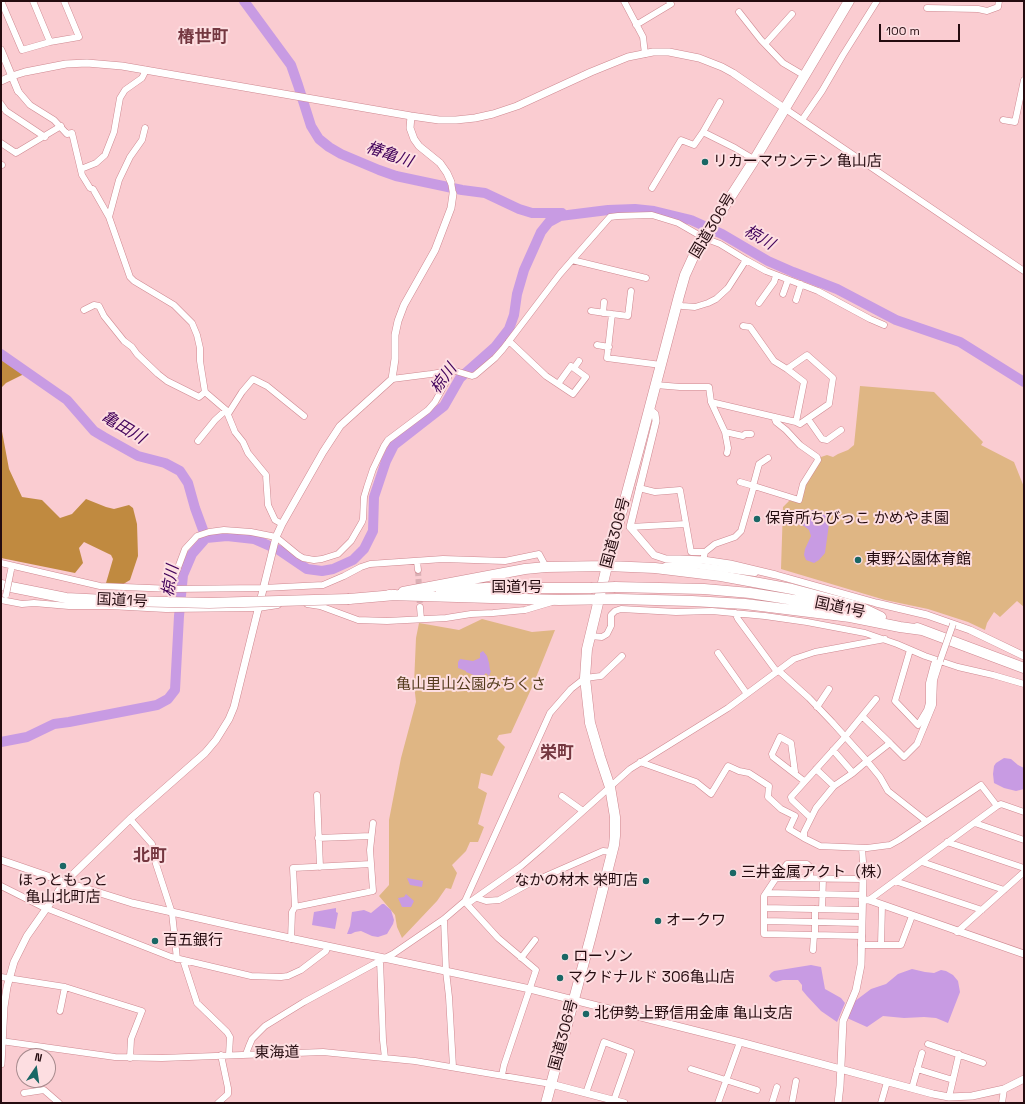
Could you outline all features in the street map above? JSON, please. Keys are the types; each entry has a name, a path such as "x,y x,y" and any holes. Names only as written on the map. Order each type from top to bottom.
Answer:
{"highway":[{"name":"国道306号","path":"546,1103 574,1000 615,836 615,817 610,787 590,723 585,678 590,636 598,600 650,409 660,364 685,275 695,252 755,160 784,108 806,76 849,1"},
{"path":"389,595 525,569 546,567 607,566 655,568 728,577 792,589 860,607 881,617"},
{"name":"国道1号","path":"1,585 66,598 126,602 209,603 349,598 485,588 615,587 704,589 750,593 819,603 881,617 922,630 1024,668"},
{"path":"389,595 559,600 692,601 764,606 850,617 900,628 922,630"}],"street":[{"path":"1,1 22,50 50,42 79,37 64,1"},
{"path":"33,1 50,42"},
{"path":"624,1 643,36 645,54"},
{"path":"636,25 671,4 669,1"},
{"path":"802,120 822,91 854,36 877,1"},
{"path":"927,8 987,11 998,7 999,1"},
{"path":"739,12 765,44 783,63 806,76"},
{"path":"765,44 792,14"},
{"path":"1,50 18,91 30,105 54,120 67,134 72,133 82,175 95,193 109,217 118,246 132,279 174,305 192,323 200,348 200,361 205,392 227,412 234,432 243,442 248,453 266,475 268,505 276,520 282,524"},
{"path":"1,81 12,76 46,67 66,64 87,63 122,66 411,116 439,120 456,120 493,114 517,106 613,62 628,57 653,52 680,53 710,61 733,74 1024,271"},
{"path":"81,169 96,163 105,155 114,132 120,98 125,90 142,78 146,70"},
{"path":"1003,120 1015,122 1021,107 1024,79"},
{"path":"652,188 681,140 694,145 720,102"},
{"path":"1,104 6,111 44,137"},
{"path":"392,379 395,359 395,335 398,321 404,306 435,250 451,208 453,194 451,182 440,163 419,146 414,139 410,128 411,116"},
{"path":"1,143 16,153 61,126"},
{"path":"109,217 119,180 126,164 142,140 145,128"},
{"path":"703,132 755,160"},
{"path":"1,1064 4,1007 9,978 22,944 66,882 130,819 200,759 221,732 234,708 276,538 282,524 323,452 340,426 392,379 444,372 450,369 472,376 475,375 490,362 509,341 572,260 610,217 652,215 678,223 704,238 720,244 776,276 801,284 824,294 884,325"},
{"path":"572,260 646,278"},
{"path":"677,303 682,306 695,307 716,299 728,288 746,260"},
{"path":"759,303 774,282 776,276"},
{"path":"783,294 788,280"},
{"path":"796,300 801,284"},
{"path":"591,311 628,316 631,291"},
{"path":"603,313 604,302"},
{"path":"84,310 94,305 99,306 104,316 124,341 167,381 199,397 205,392"},
{"path":"612,314 607,358 660,364"},
{"path":"743,326 750,327 774,361 804,382 796,422"},
{"path":"509,341 546,376 558,384 573,394 586,377 571,366 558,384"},
{"path":"597,345 609,347"},
{"path":"711,402 800,424 829,404 834,378 807,355 787,369"},
{"path":"574,368 580,361"},
{"path":"171,589 185,549 197,536 209,532 224,530 245,531 276,538 303,558 322,560 330,558 341,551 351,541 363,519 364,497 373,469 384,446 388,440 428,410 435,402 447,380 450,369"},
{"path":"198,441 215,420 227,412 253,379 267,386 304,416"},
{"path":"656,385 709,387 711,402 725,432 728,448 727,453"},
{"path":"630,527 656,421 655,414 650,409"},
{"path":"740,482 799,500 803,484 818,460 817,457 800,445 776,422 774,417"},
{"path":"808,419 822,439 827,440 841,430"},
{"path":"725,432 743,436 745,434 751,434"},
{"path":"703,560 705,552 715,544 735,537 741,531 760,464 768,458"},
{"path":"639,488 655,492 680,490 691,552 705,552"},
{"path":"630,527 686,524"},
{"path":"630,527 654,555 659,558 703,560 730,564 927,615 994,641 1024,656"},
{"path":"1,563 12,568 100,586 171,589 263,588 323,585 370,564 443,559 505,561 539,554 546,567"},
{"path":"417,561 418,570"},
{"path":"655,568 673,565 693,565 776,575"},
{"path":"12,568 4,599 22,604 34,603 69,606 172,609 258,608 281,605 311,604 358,620 369,621 446,618 471,614 526,610 559,600"},
{"path":"420,608 421,619"},
{"path":"590,636 602,637 607,634 611,626 610,615 620,609 735,613 807,622 865,633 885,639 937,662 994,675 1024,684"},
{"path":"735,613 778,671 809,698 845,737 880,777 888,791 926,821"},
{"path":"910,650 895,701 918,725 927,710 929,703 929,683 953,624"},
{"path":"246,1054 252,1039 265,1026 304,1002 400,950 466,903 477,898 542,848 640,762 728,708 794,659 810,653 885,639"},
{"path":"718,653 746,694"},
{"path":"466,903 550,713 571,689 585,678 601,676 622,656"},
{"path":"863,717 904,757 916,744 933,704 934,680 937,662"},
{"path":"817,708 829,689"},
{"path":"811,818 792,800 791,797 863,717 876,699"},
{"path":"795,772 791,743 780,737 772,754 773,757 795,772 804,781"},
{"path":"804,838 804,832 816,808 834,786 853,773 890,743"},
{"path":"833,750 853,773"},
{"path":"640,762 696,782 711,794 728,766 738,771 749,772 769,786 768,797 781,809 794,816 789,829 820,846 862,848 890,845 981,785 997,806"},
{"path":"816,769 834,786"},
{"path":"317,796 320,867"},
{"path":"562,796 583,811"},
{"path":"864,898 895,881 997,806 1002,804 1024,812"},
{"path":"130,819 152,844 156,864 172,913 180,959 197,1003 227,1032 230,1037 229,1054"},
{"path":"295,907 373,891 370,850 373,823"},
{"path":"975,823 1024,840"},
{"path":"318,838 371,836"},
{"path":"947,842 1024,868"},
{"path":"838,1103 843,1021 857,984 861,965 862,910 864,898 862,848"},
{"path":"477,898 486,901 499,900 528,884 603,851 612,852"},
{"path":"1,860 132,903 382,959 530,989 740,1042 912,1088 946,1099 972,1096 1004,1089 1024,1079"},
{"path":"922,862 1004,890"},
{"path":"291,938 292,912 295,907 293,868 371,864"},
{"path":"810,878 810,867 807,864 787,864 764,896 764,934 862,936"},
{"path":"957,932 1024,872"},
{"path":"776,878 863,879"},
{"path":"813,950 815,922 822,894 823,878"},
{"path":"895,881 982,910"},
{"path":"1,886 47,909 180,959 251,976 288,976 301,970 326,951 328,946"},
{"path":"766,893 822,894 864,898 957,932 1024,954"},
{"path":"466,903 498,938 536,970 504,1065 502,1076"},
{"path":"881,945 882,905"},
{"path":"764,908 862,910"},
{"path":"861,945 901,945 912,916"},
{"path":"444,919 453,1067"},
{"path":"764,921 862,923"},
{"path":"521,958 535,940"},
{"path":"382,959 383,1040 385,1058"},
{"path":"1,977 65,987 142,1010 131,1038 130,1058"},
{"path":"60,1011 65,987"},
{"name":"東海道","path":"2,1042 95,1055 130,1058 323,1052 453,1067 551,1084"},
{"path":"586,1093 604,1042 631,1052 614,1100"},
{"path":"720,1103 740,1042"},
{"path":"928,1044 983,1063"},
{"path":"912,1088 922,1053"},
{"path":"946,1099 953,1080 959,1054"},
{"path":"218,1103 225,1101 228,1094 221,1056"},
{"path":"691,1069 757,1090"},
{"path":"918,1069 953,1080"},
{"path":"792,1103 796,1081"},
{"path":"881,1103 887,1082"},
{"path":"551,1084 624,1103"},
{"path":"772,1103 777,1087"},
{"path":"1002,1103 1004,1089"},
{"path":"24,1093 44,1090 59,1103"}],"green space":[{"path":"860,386 934,392 983,442 981,445 1014,462 1024,487 1024,607 1017,601 1000,617 994,612 987,623 985,630 968,622 928,609 885,600 781,569 783,507 789,501 798,497 821,457 827,455 833,457 848,450 854,445"},
{"name":"亀山里山公園みちくさ","path":"482,619 532,632 555,630 533,685 511,733 499,735 497,739 505,747 492,776 481,773 478,788 487,793 478,824 484,827 478,842 470,842 466,851 452,865 457,873 451,889 446,888 437,901 402,938 397,927 395,915 379,896 389,885 389,820 401,758 416,702 414,684 416,638 419,623 459,630"}],"shaded area":[{"path":"1,357 24,374 6,383 1,388"},
{"path":"1,426 9,469 22,497 42,500 60,518 72,514 86,499 114,509 129,505 133,508 137,524 138,556 130,580 120,586 106,583 113,559 111,555 84,542 79,548 83,563 75,573 1,558"},
{"path":"796,510 805,512 814,510 820,511 828,520 829,524 825,553 814,563 806,560 804,555 811,536 809,530 804,526 793,523 790,518 791,513"},
{"path":"483,651 487,656 491,671 489,676 486,673 481,678 458,668 458,662 460,659 473,661 480,658 480,653"},
{"path":"1004,758 1011,759 1024,768 1024,789 1016,791 1004,788 994,783 994,766"},
{"path":"407,878 423,881 422,887 410,885"},
{"path":"406,894 414,901 411,907 402,907 398,898 404,897"},
{"path":"382,904 391,910 394,920 387,934 378,937 361,931 347,934 352,912 364,910 371,913"},
{"path":"336,908 336,912 338,913 335,929 312,925 314,912"},
{"path":"811,965 821,967 825,989 841,998 845,1003 837,1022 821,1011 807,996 802,990 802,985 798,980 783,980 776,982 769,976 774,971"},
{"path":"912,969 934,973 941,970 946,971 953,975 958,981 960,992 948,1023 936,1018 904,1018 883,1016 867,1027 847,1018 855,1001 871,989 886,984 898,974"}],"waterway":[{"name":"椿亀川","path":"244,1 291,65 311,126 319,139 329,147 341,154 396,176 462,190 485,193 519,209 532,213 562,213"},
{"name":"椋川","path":"1,742 27,737 54,724 157,705 168,699 175,690 183,575 192,554 206,538 227,536 254,539 279,550 307,569 322,571 333,569 353,560 364,549 373,531 374,497 386,461 394,445 444,406 460,378 495,347 509,329 514,315 517,294 524,270 541,232 549,222 560,216 608,210 635,209 654,211 691,220 722,234 768,261 837,289 896,320 960,342 1024,382"},
{"name":"亀田川","path":"1,354 67,400 94,431 138,456 165,463 180,471 188,483 206,538"}],"tunnel":[{"path":"418,570 420,607"}],"place":[{"name":"リカーマウンテン 亀山店","path":"705,162"},
{"name":"保育所ちびっこ かめやま園","path":"757,519"},
{"name":"東野公園体育館","path":"858,560"},
{"name":"ほっともっと 亀山北町店","path":"63,866"},
{"name":"三井金属アクト（株）","path":"733,873"},
{"name":"なかの材木 栄町店","path":"646,881"},
{"name":"オークワ","path":"658,921"},
{"name":"百五銀行","path":"155,941"},
{"name":"ローソン","path":"565,957"},
{"name":"マクドナルド 306亀山店","path":"560,978"},
{"name":"北伊勢上野信用金庫 亀山支店","path":"586,1014"}],"district":[{"name":"椿世町","path":"203,37"},
{"name":"栄町","path":"557,753"},
{"name":"北町","path":"150,856"}]}
